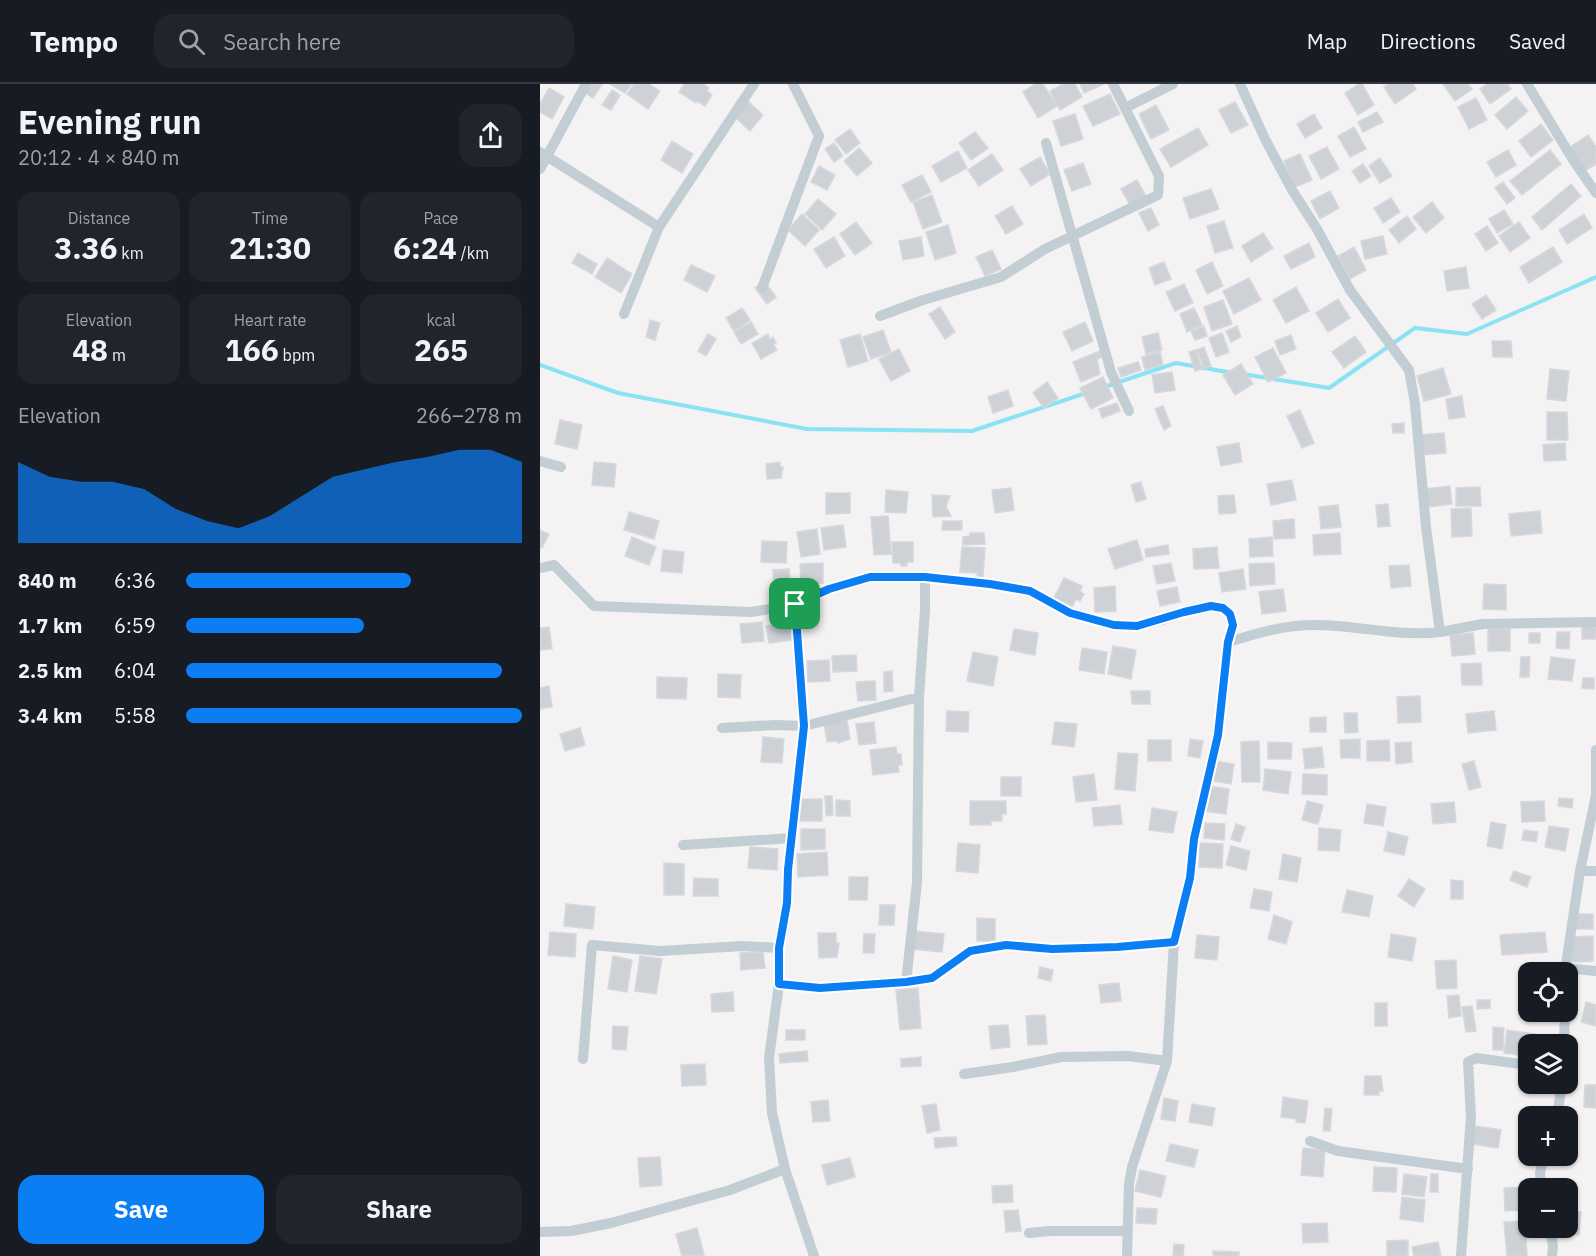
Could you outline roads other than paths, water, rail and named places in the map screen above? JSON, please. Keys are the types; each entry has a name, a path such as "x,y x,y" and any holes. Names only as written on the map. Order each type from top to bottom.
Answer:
{"street":[{"path":"540,169 543,154 586,84"},
{"path":"624,314 659,227 754,84"},
{"path":"762,288 819,136 793,84"},
{"path":"880,316 923,300 1001,277 1045,249 1158,195 1159,176 1113,84"},
{"path":"1125,108 1173,84"},
{"path":"1240,84 1281,170 1350,290 1409,370 1415,404 1426,527 1440,632"},
{"path":"1527,84 1596,193"},
{"path":"1046,143 1111,372 1130,411"},
{"path":"543,154 659,227"},
{"path":"540,461 561,468"},
{"path":"540,568 554,566 594,606 751,612 795,604 829,589 870,577 925,577 1030,591 1070,613 1114,625 1137,626 1211,606 1223,608 1230,614 1233,625 1228,642 1218,735 1194,839 1190,878 1174,942 1167,1061 1132,1167 1127,1256"},
{"path":"906,982 919,850 919,697 925,577"},
{"path":"795,604 804,726 788,870 787,903 779,948 779,984 769,1058 771,1113 785,1169 814,1256"},
{"path":"1228,642 1268,630 1316,625 1406,633 1440,632 1483,624 1596,622"},
{"path":"722,728 804,726 919,697"},
{"path":"1566,962 1580,870 1596,795 1596,750"},
{"path":"683,845 792,838"},
{"path":"1580,870 1596,872"},
{"path":"779,984 820,988 932,978 970,951 1006,945 1052,949 1174,942"},
{"path":"583,1059 592,945 660,951 743,946 779,948"},
{"path":"1578,970 1596,971"},
{"path":"964,1074 1061,1057 1128,1056 1167,1061"},
{"path":"1461,1256 1462,1214 1468,1169 1471,1116 1468,1062 1476,1058 1518,1064"},
{"path":"1310,1141 1338,1151 1468,1169"},
{"path":"540,1232 571,1231 611,1223 730,1190 785,1169"},
{"path":"1029,1233 1128,1232"},
{"path":"1551,1256 1552,1238"}],"waterway":[{"path":"1243,374 1329,388 1415,328 1467,334 1596,277"},
{"path":"1104,387 1176,363 1233,373"},
{"path":"540,365 618,393 807,429 972,431 1086,393"}]}
